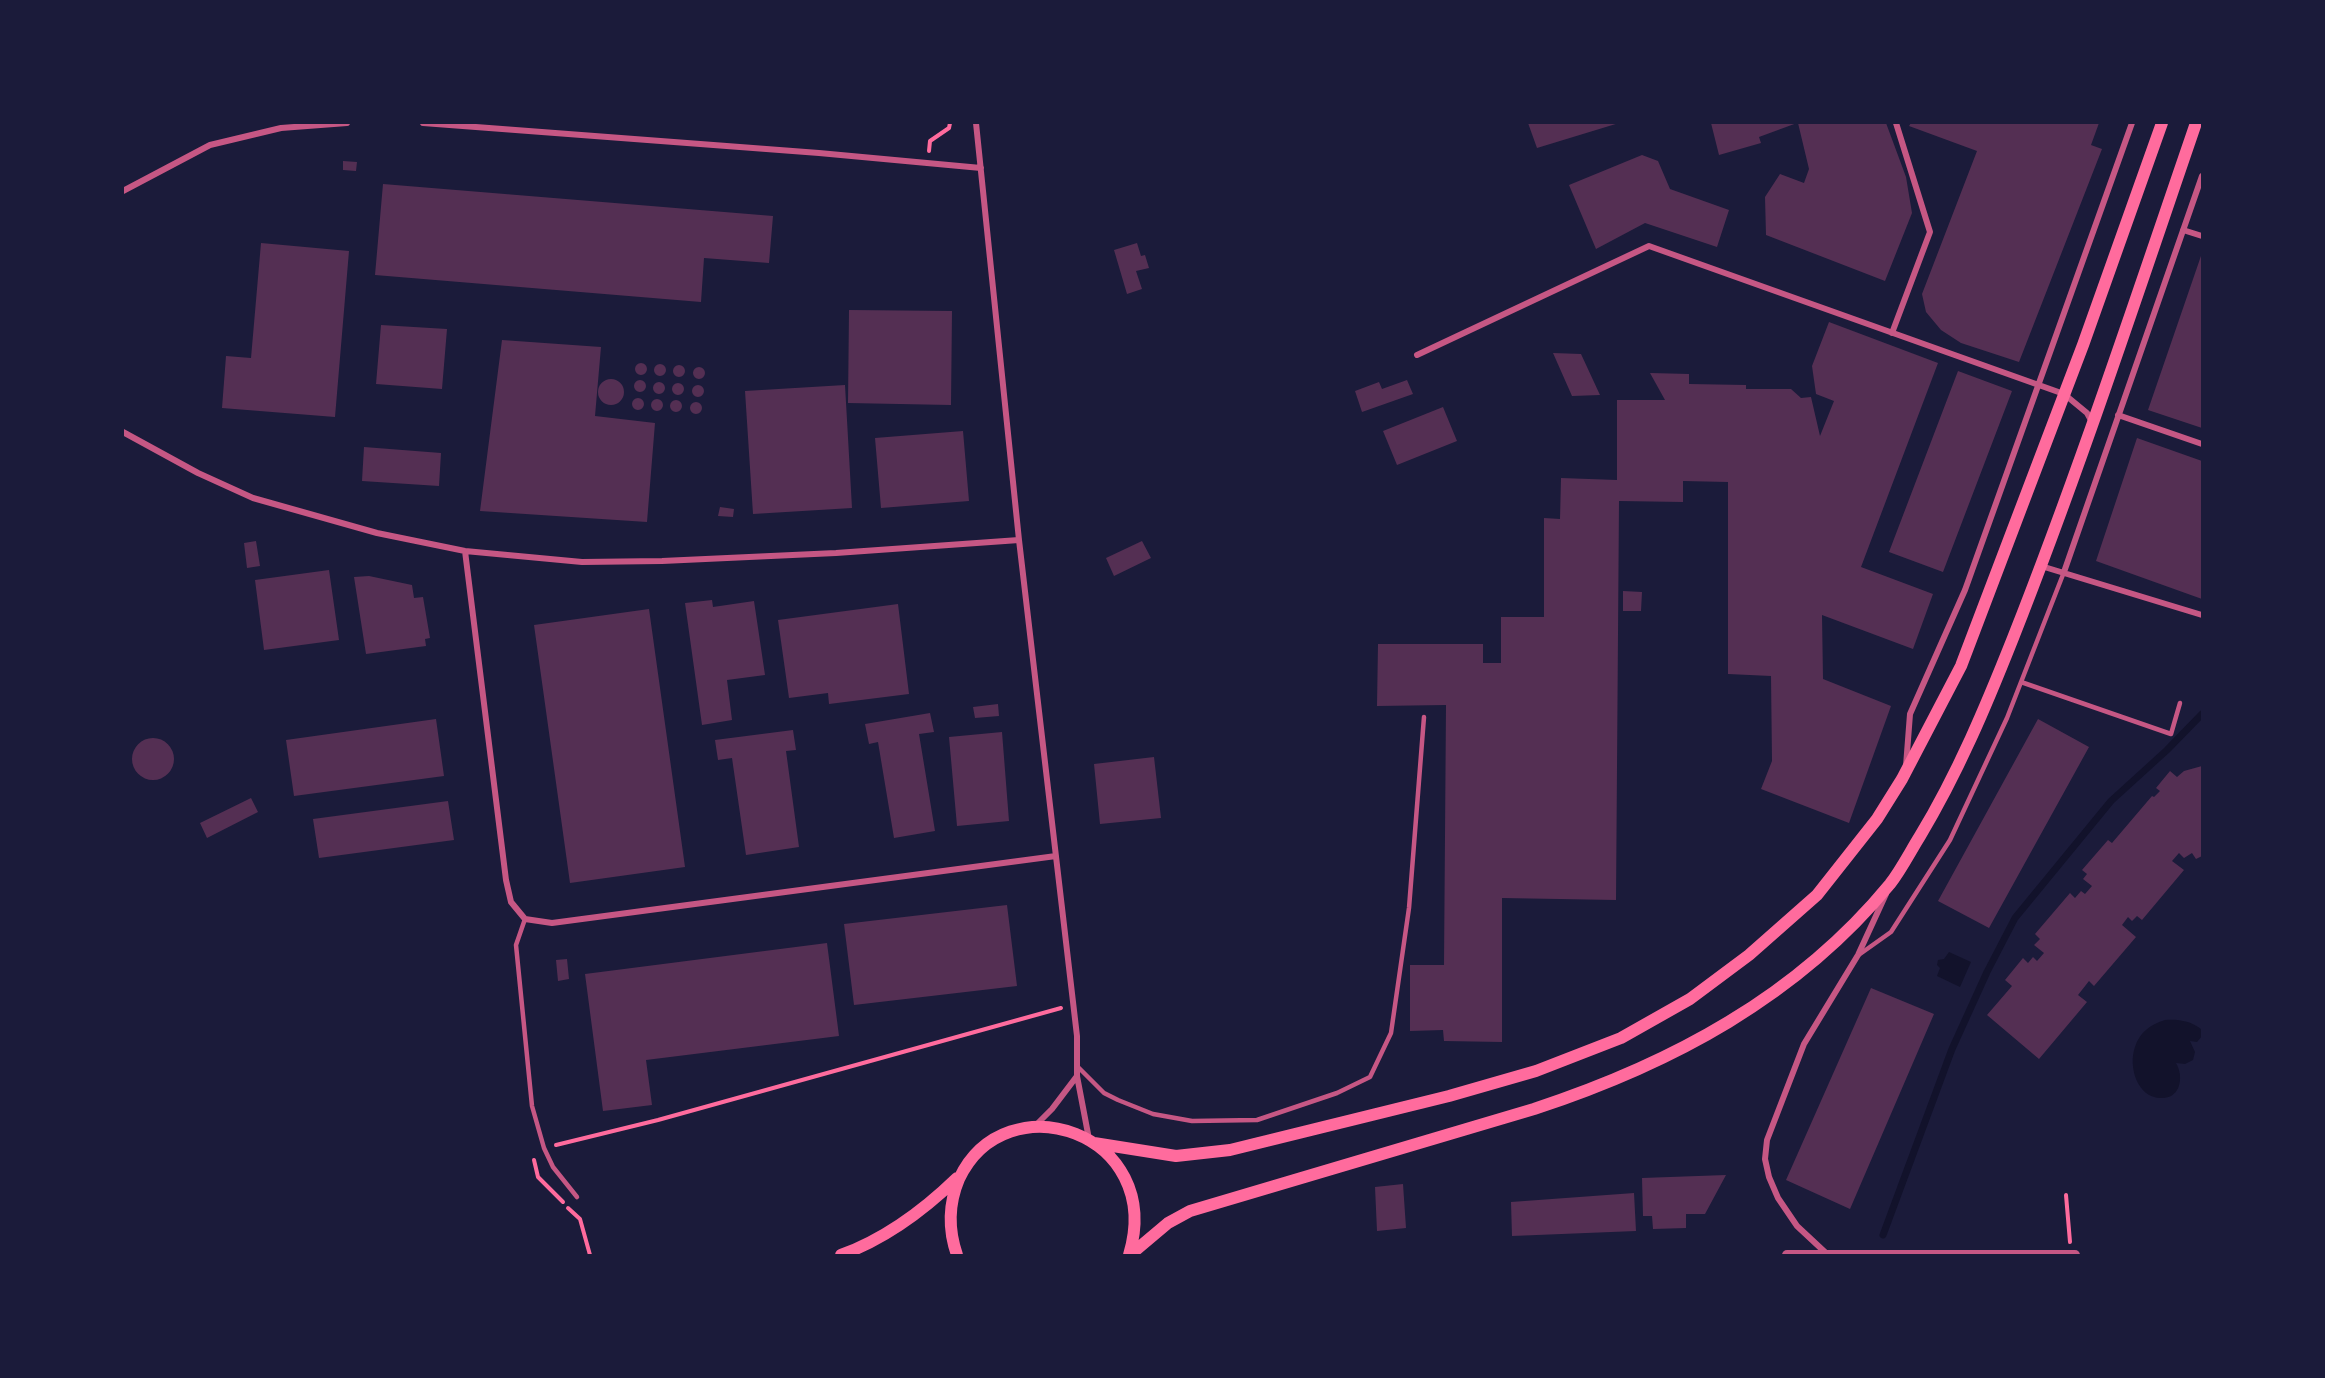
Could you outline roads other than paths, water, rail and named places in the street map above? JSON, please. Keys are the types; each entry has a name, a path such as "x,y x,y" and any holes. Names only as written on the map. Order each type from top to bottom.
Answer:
{"main road":[{"path":"841,1255 861,1248 896,1228 937,1198 962,1173 972,1159 992,1142 1016,1131 1033,1128 1069,1131 1092,1141 1176,1156 1230,1150 1449,1096 1536,1071 1621,1038 1690,999 1749,955 1817,896 1877,819 1905,775 1960,666 2064,394 2162,123"},
{"path":"1130,1255 1168,1223 1190,1212 1534,1109 1580,1094 1664,1058 1741,1016 1788,982 1839,938 1891,882 1947,791 1982,716 2041,566 2093,424 2196,123"},
{"path":"1092,1141 1117,1164 1127,1180 1134,1199 1136,1218 1130,1255"},
{"path":"957,1255 949,1223 951,1205 962,1173"}],"street":[{"path":"123,191 210,145 281,128 346,123"},
{"path":"423,123 981,168"},
{"path":"976,123 1019,540 1074,1004 1079,1068 1077,1076 1052,1109 1033,1128"},
{"path":"1892,333 1930,232 1896,123"},
{"path":"1905,775 1910,714 1965,590 2132,123"},
{"path":"2064,572 2202,176"},
{"path":"2183,230 2202,236"},
{"path":"1417,355 1649,246 2064,394 2086,413 2093,424"},
{"path":"2118,415 2202,444"},
{"path":"123,432 198,473 253,498 377,533 465,552 582,562 662,561 836,553 1019,540"},
{"path":"465,552 506,880 511,902 525,919 552,923 1056,856"},
{"path":"2041,566 2202,615"},
{"path":"1827,1255 1797,1226 1778,1198 1769,1177 1765,1159 1767,1140 1804,1044 1858,955 1891,882"},
{"path":"1077,1076 1092,1141"},
{"path":"1788,1255 2073,1255"}],"lane":[{"path":"1858,955 1891,932 1950,840 2007,718 2064,572"},
{"path":"2021,682 2171,734 2180,703"},
{"path":"1079,1068 1104,1093 1118,1101 1153,1114 1192,1121 1257,1120 1337,1093 1370,1077 1391,1033 1409,908 1424,717"},
{"path":"525,919 516,945 532,1106 544,1148 553,1167 577,1197"}],"waterway":[{"path":"1883,1235 1952,1049 1987,972 2015,918 2111,801 2167,750 2202,714"}]}
